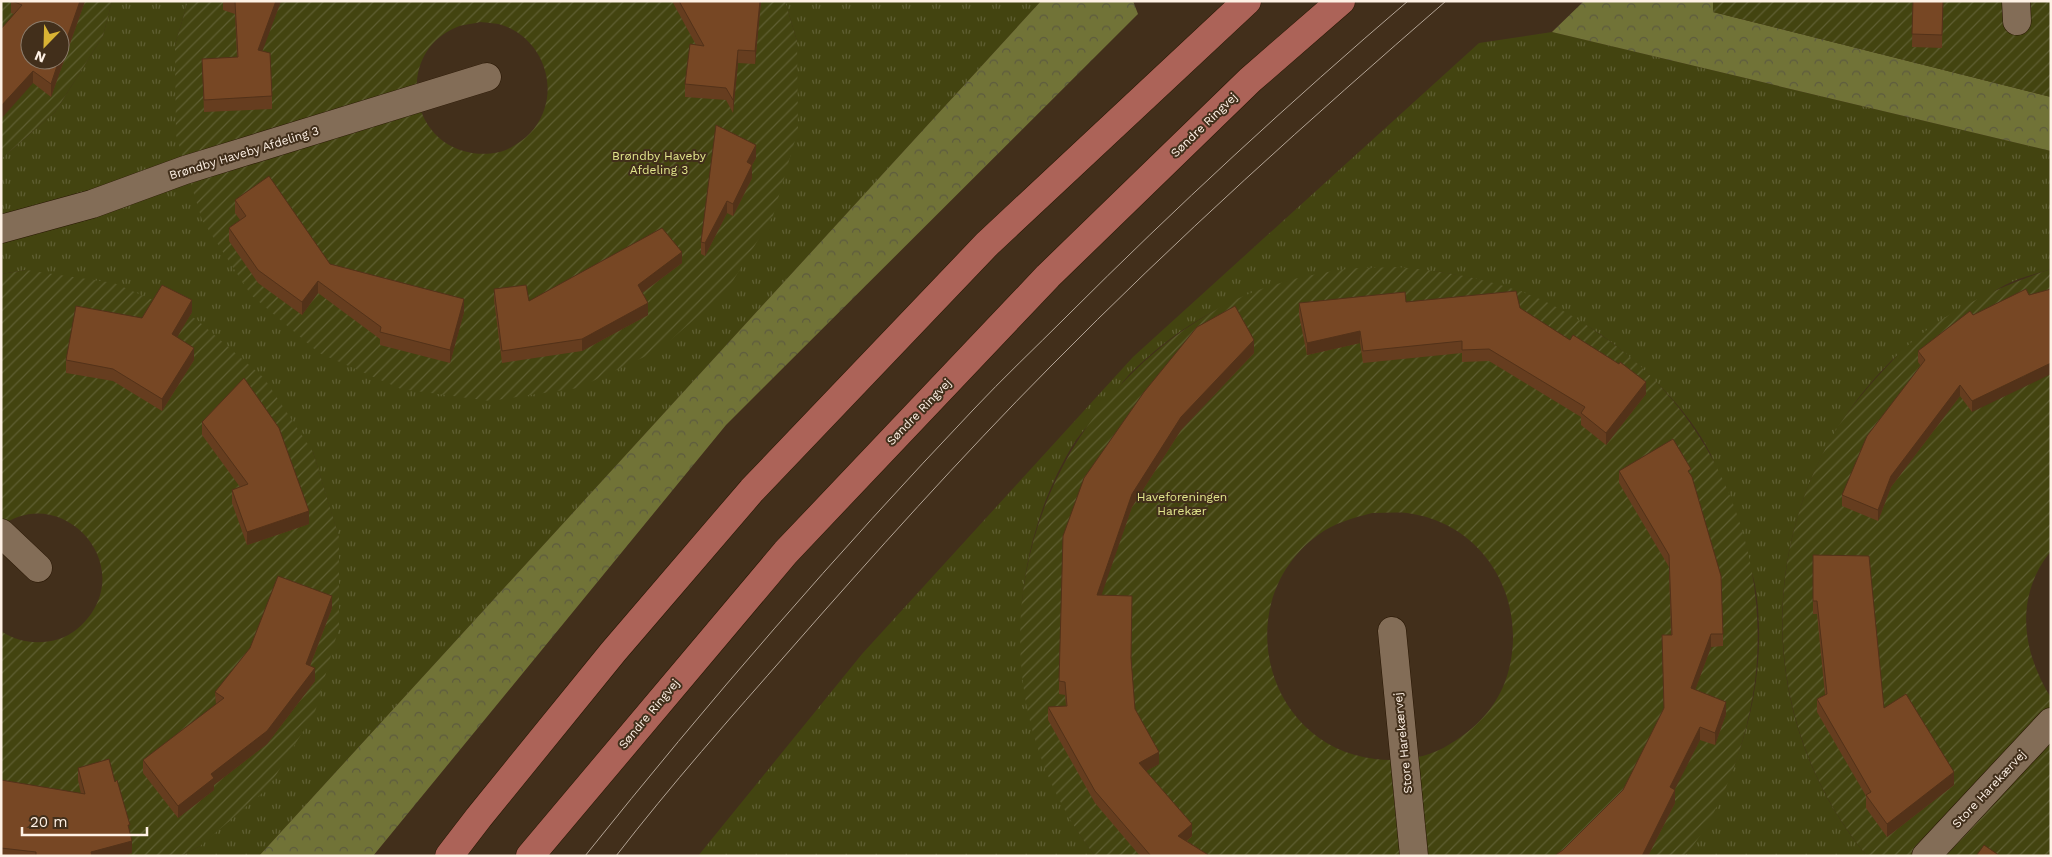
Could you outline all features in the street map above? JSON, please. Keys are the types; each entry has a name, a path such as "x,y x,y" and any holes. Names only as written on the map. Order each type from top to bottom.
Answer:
{"main road":[{"path":"449,856 478,817 613,652 752,490 987,244 1247,1"},
{"name":"Søndre Ringvej","path":"530,856 786,552 1048,276 1250,80 1341,1"}],"street":[{"name":"Brøndby Haveby Afdeling 3","path":"1,228 92,204 185,170 487,77"},
{"path":"1,533 38,568"},
{"name":"Store Harekærvej","path":"1392,631 1414,856"},
{"name":"Store Harekærvej","path":"1926,856 2051,722"}],"green space":[{"path":"1,1 112,1 103,36 55,112 1,159"},
{"path":"112,1 188,1 175,45 251,295 797,41 785,1 1041,1 259,856 181,856 200,846 339,627 339,538 313,452 26,270 1,274 1,159 55,112 103,36"},
{"name":"Brøndby Haveby Afdeling 3","path":"188,1 785,1 797,41 798,130 773,216 726,292 659,350 578,388 490,401 401,389 319,353 251,295 202,220 176,135 175,45","holes":["480,22 502,25 514,30 524,38 540,58 545,69 547,82 545,107 534,129 510,148 489,154 472,153 450,146 434,132 423,115 417,95 418,75 424,55 437,39 457,27"]},
{"path":"1041,1 1133,1 1138,14 726,425 373,856 259,856"},
{"path":"1584,1 1713,1 1713,12 2051,97 2051,151 1552,32"},
{"path":"1713,1 2051,1 2051,97 1713,12"},
{"path":"1552,32 2051,151 2051,269 2016,280 1995,290 1891,361 1846,415 1813,475 1792,538 1783,604 1785,670 1800,736 1827,798 1867,856 1685,856 1721,796 1736,762 1747,727 1759,655 1759,620 1751,569 1714,461 1690,420 1646,372 1615,345 1600,334 1545,303 1486,282 1425,270 1364,269 1303,278 1245,296 1189,326 1139,365 1124,380 1076,440 1052,485 1028,559 1022,610 1023,665 1032,723 1040,751 1063,806 1095,856 698,856 862,654 1133,357 1479,43"},
{"name":"Haveforeningen Harekær","path":"1397,267 1467,277 1501,285 1535,297 1559,309 1598,333 1636,362 1670,396 1698,434 1721,476 1739,519 1751,565 1757,612 1757,660 1750,711 1735,764 1713,813 1700,836 1685,856 1095,856 1052,785 1028,710 1020,633 1029,557 1054,484 1094,418 1147,359 1214,311 1261,289 1295,279 1347,269","holes":["1372,513 1407,513 1434,520 1458,532 1478,548 1494,568 1505,591 1511,616 1513,642 1509,669 1494,703 1479,722 1461,737 1442,749 1414,758 1395,760 1375,759 1337,748 1307,728 1284,700 1271,667 1267,631 1273,596 1290,563 1324,531 1337,524"]},
{"path":"2051,269 2051,551 2039,568 2031,586 2026,624 2028,643 2034,662 2051,698 2051,856 1867,856 1834,809 1809,758 1792,705 1784,651 1783,595 1791,540 1808,487 1833,435 1861,396 1892,361 1927,330 1966,305 2008,285"},
{"path":"26,270 114,283 196,319 264,378 313,452 339,537 339,627 315,712 268,788 200,846 181,856 1,856 1,631 29,642 52,641 68,635 77,629 91,614 101,592 102,570 95,550 82,532 65,520 45,514 23,515 1,526 1,274"}],"building":[{"path":"12,1 80,1 70,30 70,20 20,20 20,70 56,70 51,84 33,71 1,106 1,29 22,5"},
{"path":"234,1 276,1 258,50 270,53 272,96 204,100 202,59 238,57"},
{"path":"679,1 760,1 755,51 738,50 733,100 726,88 685,84 690,44 704,46"},
{"path":"1913,1 1943,1 1942,35 1912,34"},
{"path":"716,125 756,145 747,162 752,165 733,204 727,201 705,243 701,242"},
{"path":"269,176 330,264 464,299 450,350 380,332 381,327 318,281 302,302 258,270 229,228 246,216 235,200"},
{"path":"662,228 682,252 638,285 648,303 582,339 502,351 494,289 526,285 529,301"},
{"path":"162,285 192,300 172,334 194,348 162,399 113,369 66,360 76,306 142,318"},
{"path":"2026,289 2029,295 2051,289 2051,363 1972,401 1960,385 1891,476 1878,510 1842,495 1867,436 1925,360 1918,351 1970,311 1973,315"},
{"path":"1516,291 1520,308 1570,340 1573,335 1619,364 1620,362 1646,382 1606,433 1581,413 1585,407 1489,349 1462,350 1462,341 1363,351 1360,331 1307,343 1299,303 1405,292 1406,302"},
{"path":"1235,306 1254,340 1181,417 1132,494 1097,595 1132,596 1131,658 1135,709 1159,752 1139,763 1192,824 1178,836 1210,856 1151,856 1095,791 1048,707 1067,706 1065,682 1059,681 1063,536 1084,478 1144,392 1197,327"},
{"path":"244,378 279,428 309,511 247,532 232,490 248,484 202,422"},
{"path":"1673,439 1691,469 1688,471 1692,477 1721,576 1723,634 1711,634 1691,688 1726,702 1715,733 1700,727 1670,787 1675,790 1642,856 1554,856 1563,850 1623,790 1664,708 1662,635 1672,635 1669,555 1619,471"},
{"path":"1813,555 1869,556 1884,708 1906,694 1954,772 1887,824 1866,795 1871,792 1817,699 1827,694 1817,601 1813,601"},
{"path":"278,576 332,596 306,664 315,668 267,731 211,774 214,778 178,806 143,760 224,698 215,692 250,648"},
{"path":"109,759 130,825 128,825 132,841 91,852 92,856 36,856 36,852 1,848 1,780 85,794 78,768"},
{"path":"1984,845 2000,856 1976,856"}],"tram line":[{"path":"585,856 678,741 774,629 872,518 984,398 1191,195 1277,116 1408,1"},
{"path":"616,856 701,752 822,614 1016,401 1195,226 1344,90 1446,1"}]}
